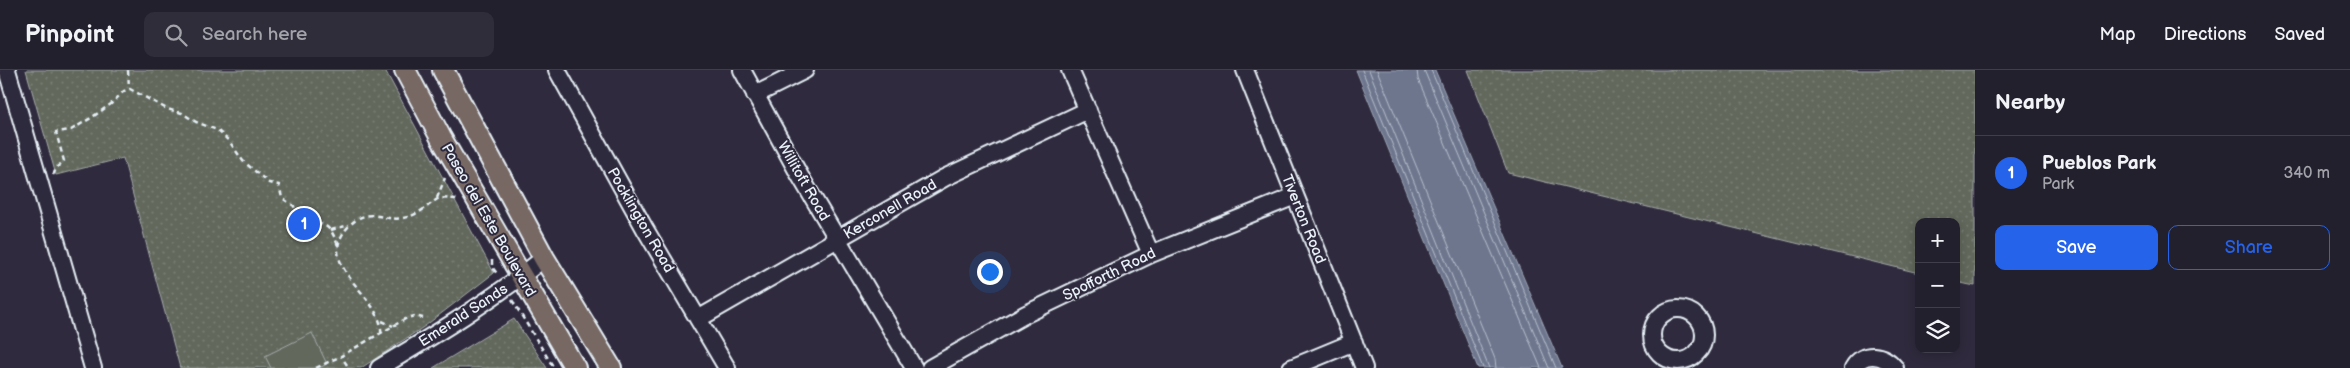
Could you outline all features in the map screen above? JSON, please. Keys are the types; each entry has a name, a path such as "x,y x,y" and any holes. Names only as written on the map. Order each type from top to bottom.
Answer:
{"main road":[{"name":"Paseo del Este Boulevard","path":"405,70 441,138 575,368"},
{"name":"Paseo del Este Boulevard","path":"443,70 544,258 611,368"}],"street":[{"path":"8,70 94,368"},
{"name":"Pocklington Road","path":"557,70 645,229 727,368"},
{"name":"Willitoft Road","path":"742,70 914,368"},
{"path":"755,95 805,70"},
{"path":"1070,70 1152,254"},
{"name":"Tiverton Road","path":"1245,70 1364,368"},
{"name":"Kerconell Road","path":"698,319 944,178 1088,110"},
{"name":"Spofforth Road","path":"930,368 1026,314 1152,254 1295,196"},
{"name":"Emerald Sands","path":"378,368 451,325 521,277 544,258"},
{"path":"1291,368 1354,342"},
{"path":"1853,368 1861,359 1876,356 1890,362 1895,368"}],"path":[{"path":"128,70 129,89"},
{"path":"53,175 56,166 64,161 56,132 69,131 91,118 129,89"},
{"path":"129,89 217,130 229,141 243,161 269,182 279,185 282,198 294,206 296,216 324,224 332,230 342,266 380,321 382,333"},
{"path":"338,246 342,234 361,217 371,215 405,218 425,210 437,199 445,176"},
{"path":"437,199 458,200"},
{"path":"332,230 350,225"},
{"path":"511,298 554,368"},
{"path":"316,368 410,317 423,318"},
{"path":"380,321 393,326"},
{"path":"341,356 346,365"}],"green space":[{"path":"26,70 385,70 494,273 425,326 361,368 180,368 123,158 56,175"},
{"path":"1468,70 1975,70 1975,286 1960,283 1960,218 1915,218 1915,272 1508,173"},
{"path":"514,319 547,368 433,368"},
{"path":"312,333 327,364 319,368 271,368 265,356"}],"water":[{"path":"1356,70 1435,70 1562,368 1478,368"}],"place":[{"name":"Pueblos Park","path":"304,224"}]}
